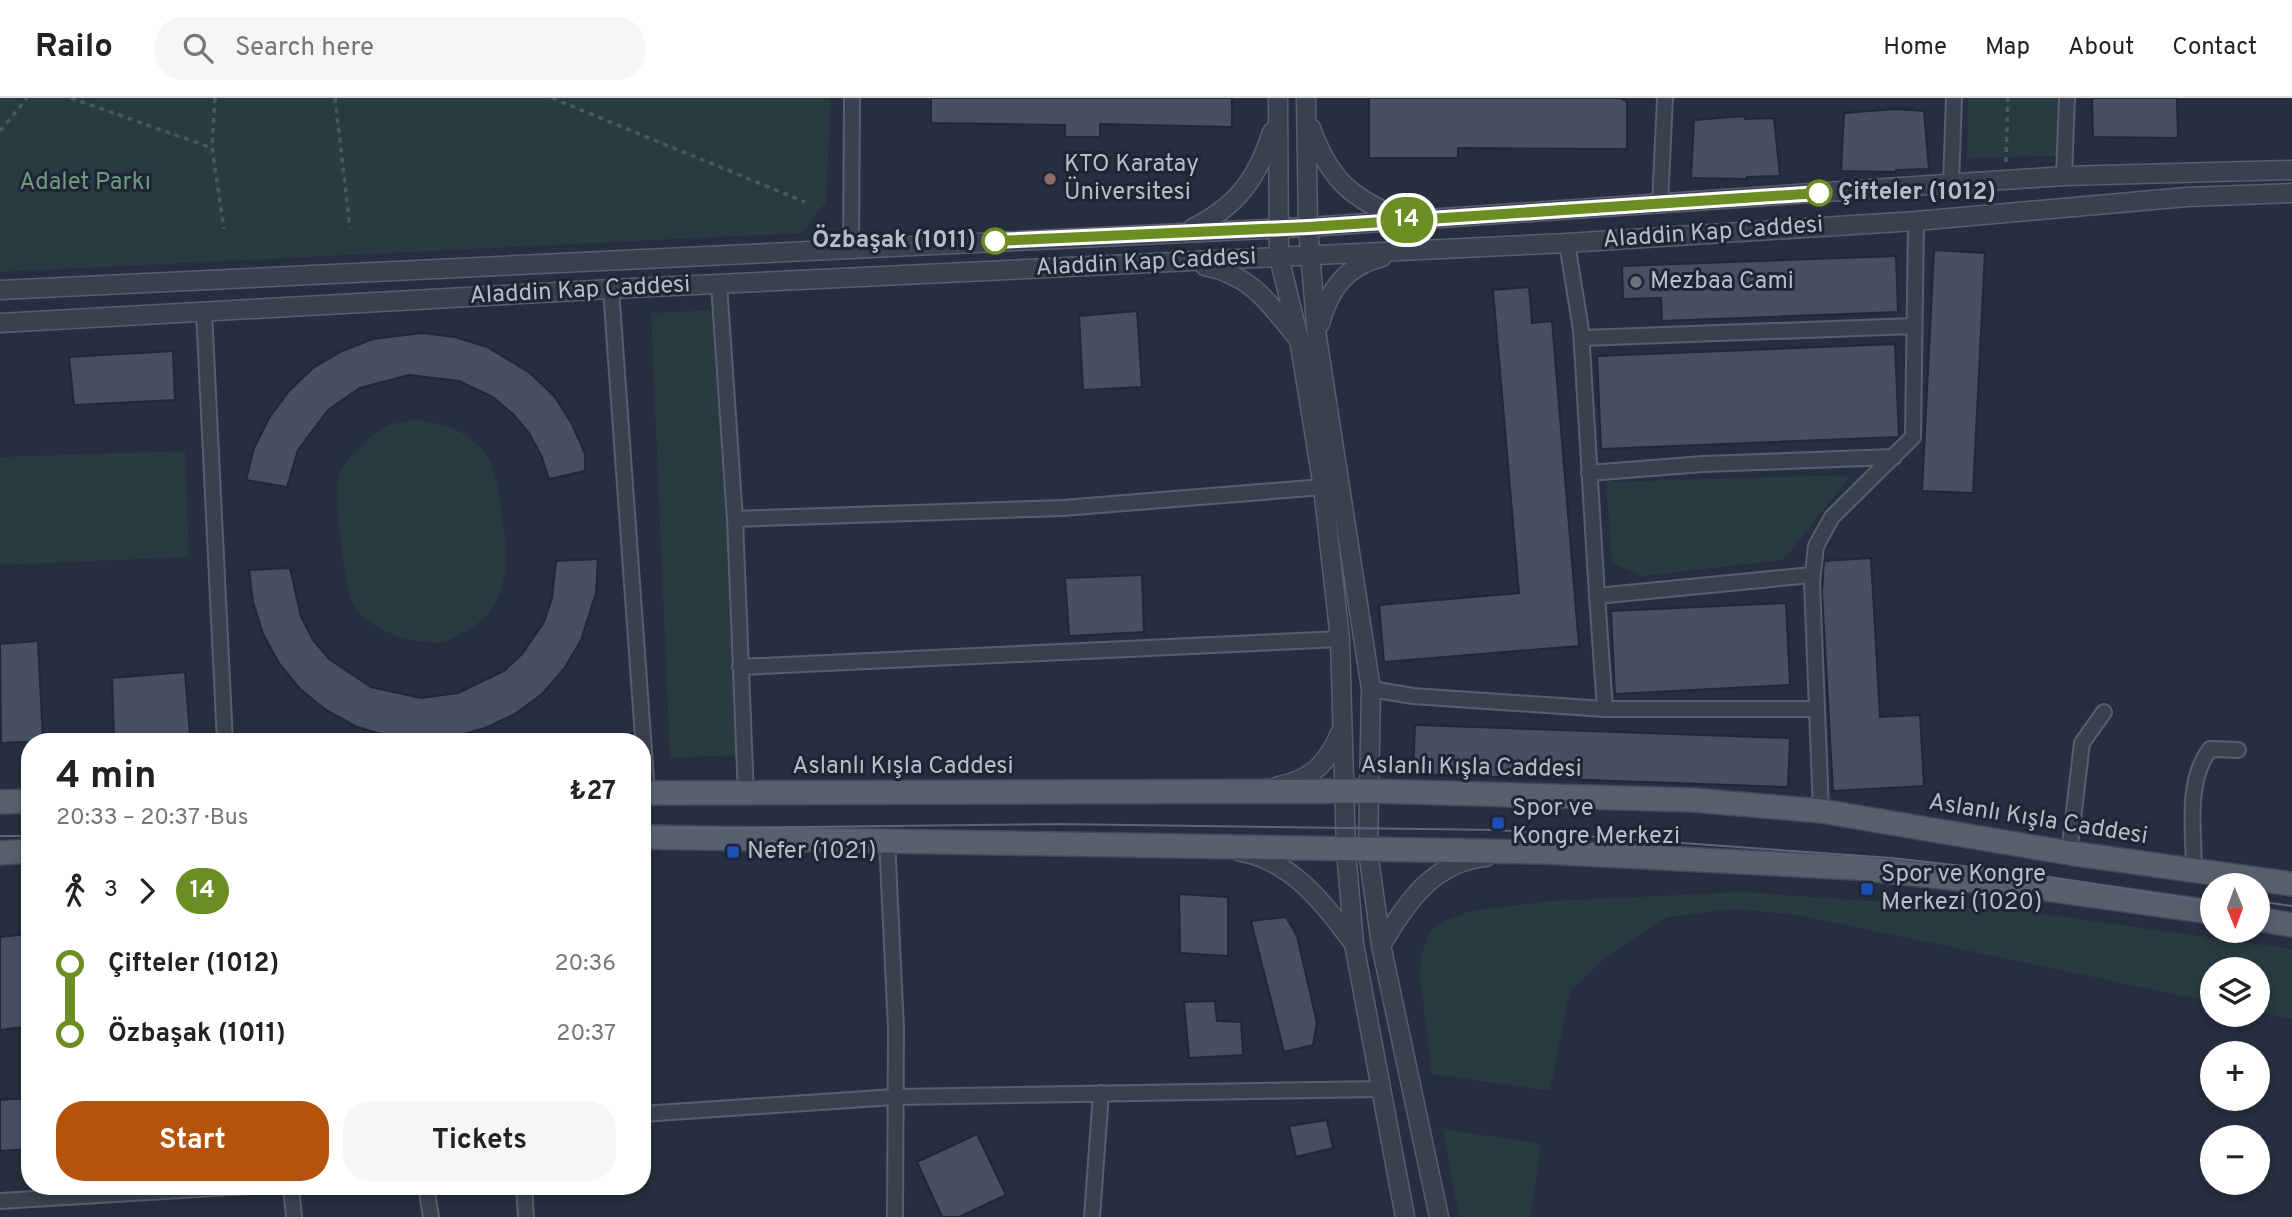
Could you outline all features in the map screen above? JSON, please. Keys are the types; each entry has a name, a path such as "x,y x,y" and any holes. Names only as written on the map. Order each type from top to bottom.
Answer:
{"main road":[{"name":"Aslanlı Kışla Caddesi","path":"651,793 746,795 1371,791 1693,800 1821,811 2069,853 2292,884"},
{"path":"0,802 21,801"},
{"path":"651,837 887,839 1357,851 1544,852 1857,868 2016,885 2200,910"},
{"path":"0,853 21,852"},
{"path":"2270,921 2292,925"}],"street":[{"path":"851,248 852,98"},
{"path":"1660,205 1665,98"},
{"path":"1951,184 1954,98"},
{"path":"2064,176 2067,98"},
{"path":"1306,106 1320,153 1341,185 1370,206 1406,220"},
{"path":"1306,106 1308,227 1317,337 1371,689 1371,791 1357,851 1354,944 1405,1217"},
{"path":"1278,107 1279,257 1299,339 1323,487 1340,639 1346,791 1357,851 1381,945 1440,1217"},
{"path":"1185,232 1220,214 1246,189 1266,153 1278,107"},
{"name":"Aladdin Kap Caddesi","path":"0,290 1308,227 2064,176 2292,170"},
{"name":"Aladdin Kap Caddesi","path":"0,323 611,289 1567,243 1916,221 2187,197 2292,193"},
{"path":"1821,811 1812,575 1816,546 1832,517 1895,457 1913,436 1916,221"},
{"path":"1567,243 1582,338 1605,709"},
{"path":"1317,337 1325,303 1342,276 1371,260 1408,250"},
{"path":"1185,261 1225,270 1253,285 1299,339"},
{"path":"719,284 735,519 746,795"},
{"path":"611,289 641,733"},
{"path":"204,311 225,733"},
{"path":"1582,338 1914,326"},
{"path":"1590,473 1703,464 1895,457"},
{"path":"735,519 1063,508 1323,487"},
{"path":"1597,596 1812,575"},
{"path":"740,667 1340,639"},
{"path":"1371,689 1413,696 1605,709 1817,709"},
{"path":"2069,853 2082,743 2104,712"},
{"path":"1254,791 1295,784 1314,773 1332,754 1344,723"},
{"path":"2194,870 2194,789 2198,771 2210,749 2238,750"},
{"path":"887,839 896,1029 895,1217"},
{"path":"1217,848 1254,855 1290,874 1320,899 1354,944"},
{"path":"1381,945 1423,884 1444,868 1472,859 1544,852"},
{"path":"651,1113 894,1097 1381,1090"},
{"path":"1092,1217 1101,1093"},
{"path":"0,1201 99,1195"},
{"path":"291,1195 294,1217"},
{"path":"427,1195 431,1217"},
{"path":"525,1195 526,1217"}],"path":[{"path":"0,131 27,98"},
{"path":"71,98 212,148"},
{"path":"215,98 212,148 224,229"},
{"path":"335,98 350,228"},
{"path":"552,98 805,202"},
{"path":"2006,180 2008,98"}],"green space":[{"name":"Adalet Parkı","path":"0,98 831,98 826,202 802,233 0,272"},
{"path":"1968,98 2059,98 2057,156 1967,158"},
{"path":"719,310 738,755 670,758 651,313"},
{"path":"415,420 443,425 460,432 468,436 487,455 497,485 506,544 504,578 492,607 466,631 450,640 436,643 409,639 381,629 360,614 353,604 346,581 336,498 337,483 344,466 365,442 392,424"},
{"path":"185,451 189,557 0,565 0,457"},
{"path":"1851,475 1783,560 1643,576 1612,564 1606,482"},
{"path":"1744,892 2036,913 2200,936 2200,943 2249,943 2292,949 2292,1019 2270,1014 2270,957 2200,957 2200,999 1798,915 1733,909 1668,917 1607,956 1570,991 1550,1091 1432,1074 1420,977 1421,955 1431,930 1449,919 1471,911 1550,901"},
{"path":"1443,1129 1541,1144 1530,1217 1459,1217"}],"building":[{"path":"931,98 1232,98 1232,127 1100,124 1100,137 1065,137 1065,125 931,123"},
{"path":"1369,98 1620,98 1627,101 1627,149 1458,148 1458,158 1369,158"},
{"path":"2092,98 2177,98 2178,138 2093,137"},
{"path":"1895,109 1924,111 1929,169 1896,172 1841,171 1844,113"},
{"path":"1745,116 1745,119 1774,118 1780,176 1747,179 1691,178 1694,120"},
{"path":"1934,250 1985,253 1973,493 1922,491"},
{"path":"1896,256 1898,312 1662,321 1661,298 1623,299 1622,266"},
{"path":"1529,287 1532,323 1552,321 1579,646 1384,662 1379,605 1519,593 1493,290"},
{"path":"1137,311 1142,387 1083,390 1079,316"},
{"path":"422,333 455,337 487,347 530,373 554,396 572,424 585,454 585,471 549,479 541,455 529,433 513,414 493,397 459,381 409,375 360,388 328,410 298,450 287,487 246,480 254,448 269,418 289,391 313,368 342,351 373,339"},
{"path":"1895,344 1899,437 1601,449 1597,356"},
{"path":"173,351 175,400 74,405 69,357"},
{"path":"1871,558 1880,717 1920,715 1924,786 1833,791 1822,592 1824,561"},
{"path":"598,559 596,593 581,640 564,669 542,694 515,714 467,733 377,733 355,726 326,710 300,689 279,663 263,634 253,602 249,570 290,568 301,617 313,640 329,659 371,687 421,698 458,693 504,671 522,654 544,622 552,598 556,561"},
{"path":"1142,575 1144,632 1069,636 1065,578"},
{"path":"1786,603 1790,685 1615,694 1611,611"},
{"path":"38,641 43,733 21,733 21,742 1,743 0,644"},
{"path":"185,672 190,733 114,733 112,678"},
{"path":"1415,725 1790,738 1788,787 1413,774"},
{"path":"1179,894 1228,897 1228,956 1180,953"},
{"path":"1286,917 1297,936 1317,1023 1313,1045 1284,1052 1251,921"},
{"path":"21,935 21,1027 0,1030 0,937"},
{"path":"1215,1001 1217,1021 1241,1022 1243,1055 1189,1058 1184,1002"},
{"path":"21,1099 21,1150 0,1151 0,1100"},
{"path":"1327,1120 1333,1148 1296,1157 1289,1126"},
{"path":"977,1134 1006,1195 959,1217 942,1217 917,1162"}],"tram line":[{"path":"651,829 1060,824 1498,830 1892,858 2024,873 2200,900"},
{"path":"0,836 21,836"},
{"path":"2270,903 2292,906"}],"bus line":[{"name":"14","path":"995,241 1308,227 1819,193"}],"place":[{"name":"KTO Karatay Üniversitesi","path":"1050,179"},
{"name":"Çifteler (1012)","path":"1819,193"},
{"name":"Özbaşak (1011)","path":"995,241"},
{"name":"Mezbaa Cami","path":"1636,282"},
{"name":"Spor ve Kongre Merkezi","path":"1498,823"},
{"name":"Nefer (1021)","path":"733,852"},
{"name":"Spor ve Kongre Merkezi (1020)","path":"1867,889"}]}
